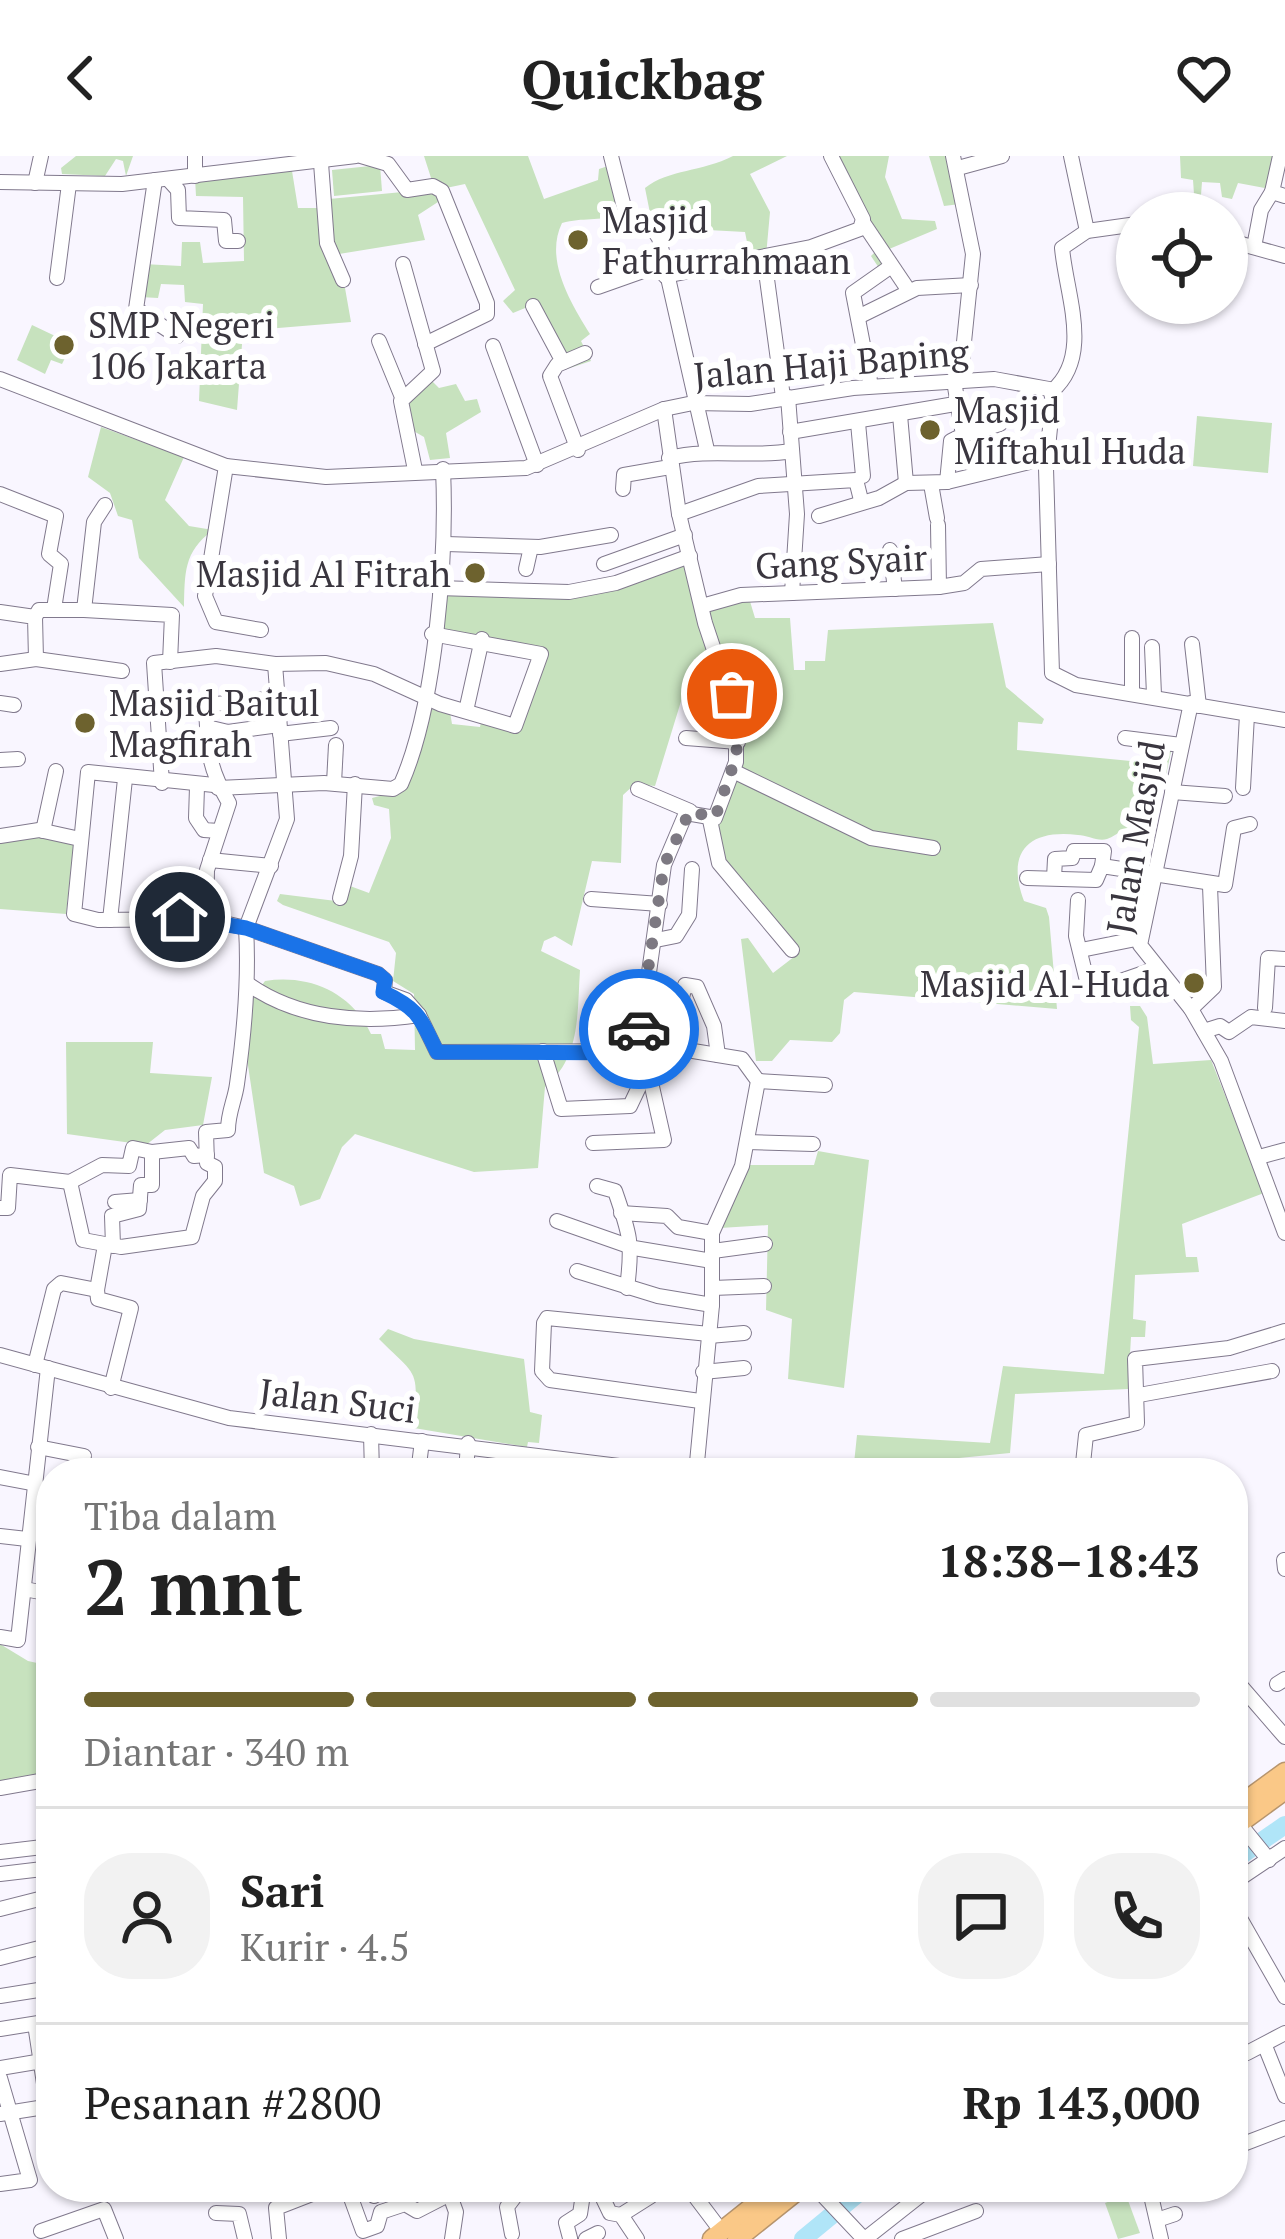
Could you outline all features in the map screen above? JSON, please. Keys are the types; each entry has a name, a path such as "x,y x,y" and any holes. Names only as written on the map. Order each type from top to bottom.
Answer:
{"highway":[{"path":"1248,1808 1285,1772"},
{"path":"1248,1812 1285,1790"},
{"path":"724,2236 755,2202"},
{"path":"724,2236 778,2202"}],"street":[{"path":"34,183 41,156"},
{"path":"195,156 195,176"},
{"path":"0,182 162,179 359,156 388,164 407,190 433,186 442,191 487,303 484,316 425,344"},
{"path":"611,156 628,219 652,224 707,450"},
{"path":"831,156 864,224 909,291"},
{"path":"979,447 955,404 971,285 971,234 956,162 1002,156"},
{"path":"1254,248 1261,210 1279,194 1280,156"},
{"path":"1075,157 1087,231"},
{"path":"321,163 327,243 343,280"},
{"path":"162,179 178,190 179,218 224,220 226,241 238,241"},
{"path":"162,179 136,310 177,335"},
{"path":"57,278 69,184"},
{"path":"598,286 830,242 864,224"},
{"path":"1116,227 1087,231 1062,248 1075,327 1065,376 1052,392 1046,458 1052,673 1068,683 1285,720"},
{"path":"1248,246 1285,256"},
{"path":"764,257 796,487 792,592"},
{"path":"402,397 432,374 403,264"},
{"path":"871,386 853,293 890,267"},
{"path":"860,316 909,291 971,285"},
{"path":"533,306 563,362"},
{"path":"379,340 402,397 415,470"},
{"path":"494,346 537,465"},
{"path":"578,450 550,376 563,362 585,353"},
{"name":"Jalan Haji Baping","path":"0,379 226,466 326,477 537,465 664,410 693,403 750,404 871,386 957,381 1028,382 1052,392"},
{"path":"790,432 955,404"},
{"path":"664,410 680,514 702,606 732,694 738,742 733,771 710,820 719,863 792,950"},
{"path":"900,415 906,483"},
{"path":"858,423 861,500"},
{"path":"939,587 939,483 951,441 1000,424"},
{"path":"623,489 624,475 707,450 756,455 792,451"},
{"path":"819,515 880,498 906,483 939,483 1046,458"},
{"path":"226,466 205,596 216,622 261,630"},
{"path":"443,469 446,544 416,750 398,788 334,783 196,787 88,772 76,915 110,920 206,919 246,928 378,974 385,980 383,992 406,1000 419,1015 437,1052 569,1050 742,1059 758,1081 747,1142 712,1232 712,1305 697,1458"},
{"path":"680,514 758,486 796,487 860,478"},
{"path":"0,494 56,516 49,554 61,564 54,609"},
{"path":"84,610 94,522 105,505"},
{"path":"446,544 531,548 610,535"},
{"path":"604,564 685,535"},
{"path":"526,569 531,548"},
{"path":"890,550 895,589"},
{"path":"437,588 569,592 598,588 690,556"},
{"name":"Gang Syair","path":"702,606 741,596 939,587 964,583 981,569 1048,564"},
{"path":"36,659 35,617 39,610 54,609 172,615 170,662"},
{"path":"0,612 35,617"},
{"path":"162,783 154,663 216,656 346,667 515,726 542,655 482,639 432,634"},
{"path":"1132,638 1132,692"},
{"path":"466,711 482,639"},
{"name":"Jalan Masjid","path":"1192,644 1195,704 1181,745 1141,951 1204,1031 1259,1157 1285,1233"},
{"path":"1152,647 1154,695"},
{"path":"0,664 36,659 122,671"},
{"path":"70,1182 81,1237 109,1245 191,1238 202,1196 215,1181 207,1155 207,1130 228,1130 248,984 246,928 260,881 286,831 275,664"},
{"path":"206,919 210,860 229,802 216,786 206,705 276,698"},
{"path":"1244,788 1247,715"},
{"path":"207,727 228,732 331,728"},
{"path":"686,738 738,742"},
{"path":"1125,738 1181,745"},
{"path":"334,783 336,745"},
{"path":"0,760 18,759"},
{"path":"44,831 56,771"},
{"path":"733,771 871,838 933,848"},
{"path":"110,920 122,843 125,779"},
{"path":"340,898 351,856 355,784"},
{"path":"196,787 196,818 204,830 219,830"},
{"path":"638,789 710,820"},
{"path":"1172,792 1225,796"},
{"path":"593,1143 664,1140 640,1004 656,940 664,865 690,811"},
{"path":"1102,866 1156,871 1210,886 1226,884 1234,828 1250,824"},
{"path":"0,836 44,831 80,839"},
{"path":"1027,878 1096,880 1104,851 1074,851 1072,858 1055,860 1054,878"},
{"path":"210,860 271,866"},
{"path":"656,940 676,936 688,920 692,868"},
{"path":"1191,1010 1214,986 1210,886"},
{"path":"591,899 661,904"},
{"path":"1078,900 1081,950 1092,989 1134,980 1155,969"},
{"path":"1081,950 1141,938"},
{"path":"1265,1008 1268,958 1285,959"},
{"path":"248,984 278,1002 355,1022 419,1015"},
{"path":"590,1022 592,1008 680,1006 685,985 697,987 714,1026 718,1055"},
{"path":"1204,1031 1220,1026 1229,1032 1251,1017 1285,1021"},
{"path":"543,1051 561,1109 630,1106 647,1057"},
{"path":"758,1081 825,1085"},
{"path":"747,1142 813,1144"},
{"path":"0,1208 8,1208 5,1174 70,1182 102,1165 129,1166 133,1148 152,1153 189,1148 194,1156 207,1155"},
{"path":"1259,1157 1285,1150"},
{"path":"112,1388 131,1308 98,1299 98,1290 112,1216 139,1209 141,1185 152,1185 154,1178 152,1153"},
{"path":"1268,1183 1285,1179"},
{"path":"597,1186 615,1191 634,1248 627,1288"},
{"path":"115,1202 140,1200"},
{"path":"621,1213 667,1216 677,1228 712,1232"},
{"path":"557,1221 634,1248 712,1256 765,1244"},
{"path":"577,1270 627,1288 712,1305"},
{"path":"37,1458 41,1366 54,1289 61,1283 98,1290"},
{"path":"713,1288 764,1286"},
{"path":"700,1401 550,1380 542,1371 544,1323 552,1318 709,1335 744,1333"},
{"path":"1084,1458 1086,1435 1131,1427 1139,1395 1136,1359 1228,1348 1285,1330"},
{"name":"Jalan Suci","path":"0,1355 229,1418 468,1443 558,1458"},
{"path":"704,1372 744,1368"},
{"path":"1139,1395 1272,1371"},
{"path":"370,1434 372,1458"},
{"path":"420,1458 422,1441"},
{"path":"467,1458 468,1443"},
{"path":"38,1448 84,1456"},
{"path":"0,1477 36,1484 17,1640 0,1636"},
{"path":"0,1536 27,1538"},
{"path":"1284,1560 1285,1569"},
{"path":"24,1589 36,1591"},
{"path":"1248,1691 1285,1737"},
{"path":"0,1788 36,1782"},
{"path":"1248,1835 1261,1850"},
{"path":"0,1852 36,1848"},
{"path":"1248,1865 1261,1850 1285,1848"},
{"path":"0,1874 36,1870"},
{"path":"0,1909 36,1900"},
{"path":"1248,1932 1285,1997"},
{"path":"0,1958 36,1949"},
{"path":"0,1996 36,1990"},
{"path":"0,2029 36,2023"},
{"path":"1248,2051 1285,2033"},
{"path":"1264,2046 1285,2096"},
{"path":"0,2068 36,2062"},
{"path":"0,2078 5,2113 30,2180 0,2184"},
{"path":"5,2113 36,2108"},
{"path":"1248,2142 1285,2128"},
{"path":"279,2239 277,2207 283,2202"},
{"path":"352,2202 363,2231 378,2224 381,2212 405,2204 417,2211 431,2202"},
{"path":"452,2239 457,2220 453,2202"},
{"path":"510,2202 512,2237"},
{"path":"570,2238 566,2223 580,2215 582,2202"},
{"path":"606,2202 612,2216 642,2202"},
{"path":"699,2202 724,2236"},
{"path":"829,2202 864,2239 912,2202"},
{"path":"1153,2202 1161,2239"},
{"path":"35,2215 42,2235 104,2209 116,2239"},
{"path":"902,2239 976,2211"},
{"path":"216,2213 239,2214 245,2239"},
{"path":"1157,2220 1175,2214"},
{"path":"621,2215 637,2239"}],"green space":[{"path":"76,156 133,156 126,176 123,161 116,159 105,176 62,174 61,168"},
{"path":"424,156 528,156 544,199 598,180 599,169 608,166 620,214 562,223 557,237 558,266 590,334 581,341 591,361 564,370 530,306 513,313 503,301 515,290 465,184 446,188 432,181"},
{"path":"733,156 787,156 750,174 770,212 766,256 750,257 745,232 708,230 674,209 663,211 660,233 654,233 645,188"},
{"path":"834,156 889,156 885,177 902,219 935,221 937,229 882,252 887,266 881,271 871,256 878,249"},
{"path":"929,156 958,156 960,204 944,206"},
{"path":"1180,156 1277,156 1270,189 1238,183 1235,192 1221,192 1220,183 1202,182 1201,192 1194,192 1193,180 1181,178"},
{"path":"380,165 382,191 334,196 332,170"},
{"path":"292,171 298,208 327,208 329,199 434,189 438,202 418,215 425,240 339,254 351,322 243,331 237,410 199,401 203,304 185,302 184,285 161,284 158,298 140,297 143,264 181,266 182,242 200,242 203,263 244,261 243,197 196,196 195,178"},
{"path":"32,325 72,344 62,364 51,360 45,374 17,360"},
{"path":"432,381 439,388 456,384 465,401 477,399 481,412 446,433 450,458 430,460 424,437 410,429 408,394"},
{"path":"1197,416 1272,423 1268,473 1193,466"},
{"path":"101,427 184,457 165,500 189,526 213,530 191,555 184,607 139,558 132,520 118,516 110,493 88,477"},
{"path":"683,558 695,606 749,598 755,618 790,618 794,670 805,670 805,661 825,661 828,630 993,623 1006,687 1044,719 1042,724 1018,722 1017,750 1141,762 1147,744 1172,747 1152,840 1123,831 1104,840 1060,834 1034,841 1020,857 1024,901 1046,908 1049,917 1057,1009 854,992 844,1000 840,1033 832,1042 790,1040 772,1061 756,1061 741,939 748,938 773,973 799,953 720,863 718,823 742,760 737,683 723,662 694,659 655,786 635,784 623,795 621,863 592,861 572,946 555,936 544,941 541,951 580,970 571,1048 545,1087 538,1168 474,1172 355,1134 342,1147 320,1199 300,1206 294,1186 264,1173 242,1025 248,1004 265,981 313,984 353,1007 371,1034 381,1034 385,1049 415,1050 414,994 393,981 396,953 389,942 283,905 277,901 280,894 344,902 350,886 369,893 391,838 389,809 374,805 372,798 399,791 423,739 426,705 450,712 452,724 480,727 482,717 514,727 543,653 431,632 436,588 570,593"},
{"path":"32,832 74,842 66,914 0,909 0,835"},
{"path":"1130,1006 1140,1006 1147,1017 1153,1064 1211,1060 1264,1193 1182,1224 1186,1257 1197,1257 1199,1272 1135,1275 1133,1319 1146,1321 1145,1337 1131,1337 1128,1389 1015,1394 1010,1453 855,1458 857,1435 990,1443 1003,1366 1104,1374 1139,1027 1131,1020"},
{"path":"66,1042 153,1042 150,1073 212,1077 203,1125 165,1130 146,1145 67,1134"},
{"path":"818,1151 869,1160 844,1388 788,1379 792,1319 766,1310 768,1225 720,1228 720,1234 711,1235 740,1165 814,1165"},
{"path":"388,1329 414,1339 524,1359 530,1412 542,1415 539,1443 528,1442 527,1447 414,1428 413,1376 379,1339"},
{"path":"0,1644 36,1663 36,1778 0,1785"},
{"path":"1129,2202 1140,2233 1118,2239 1105,2203"}],"waterway":[{"path":"1248,1851 1285,1825"},
{"path":"803,2239 848,2202"}],"way so far":[{"path":"639,1029 646,964 656,940 664,865 674,834 690,811 706,820 715,818 736,762 732,694"}],"place":[{"name":"Masjid Fathurrahmaan","path":"578,240"},
{"name":"SMP Negeri 106 Jakarta","path":"64,345"},
{"name":"Masjid Miftahul Huda","path":"930,430"},
{"name":"Masjid Al Fitrah","path":"475,573"},
{"name":"Masjid Baitul Magfirah","path":"85,723"},
{"name":"Masjid Al-Huda","path":"1194,983"}],"route":[{"path":"180,917 246,928 383,976 383,992 406,1000 415,1010 437,1052 513,1048 640,1053 645,1051 639,1029"}]}
